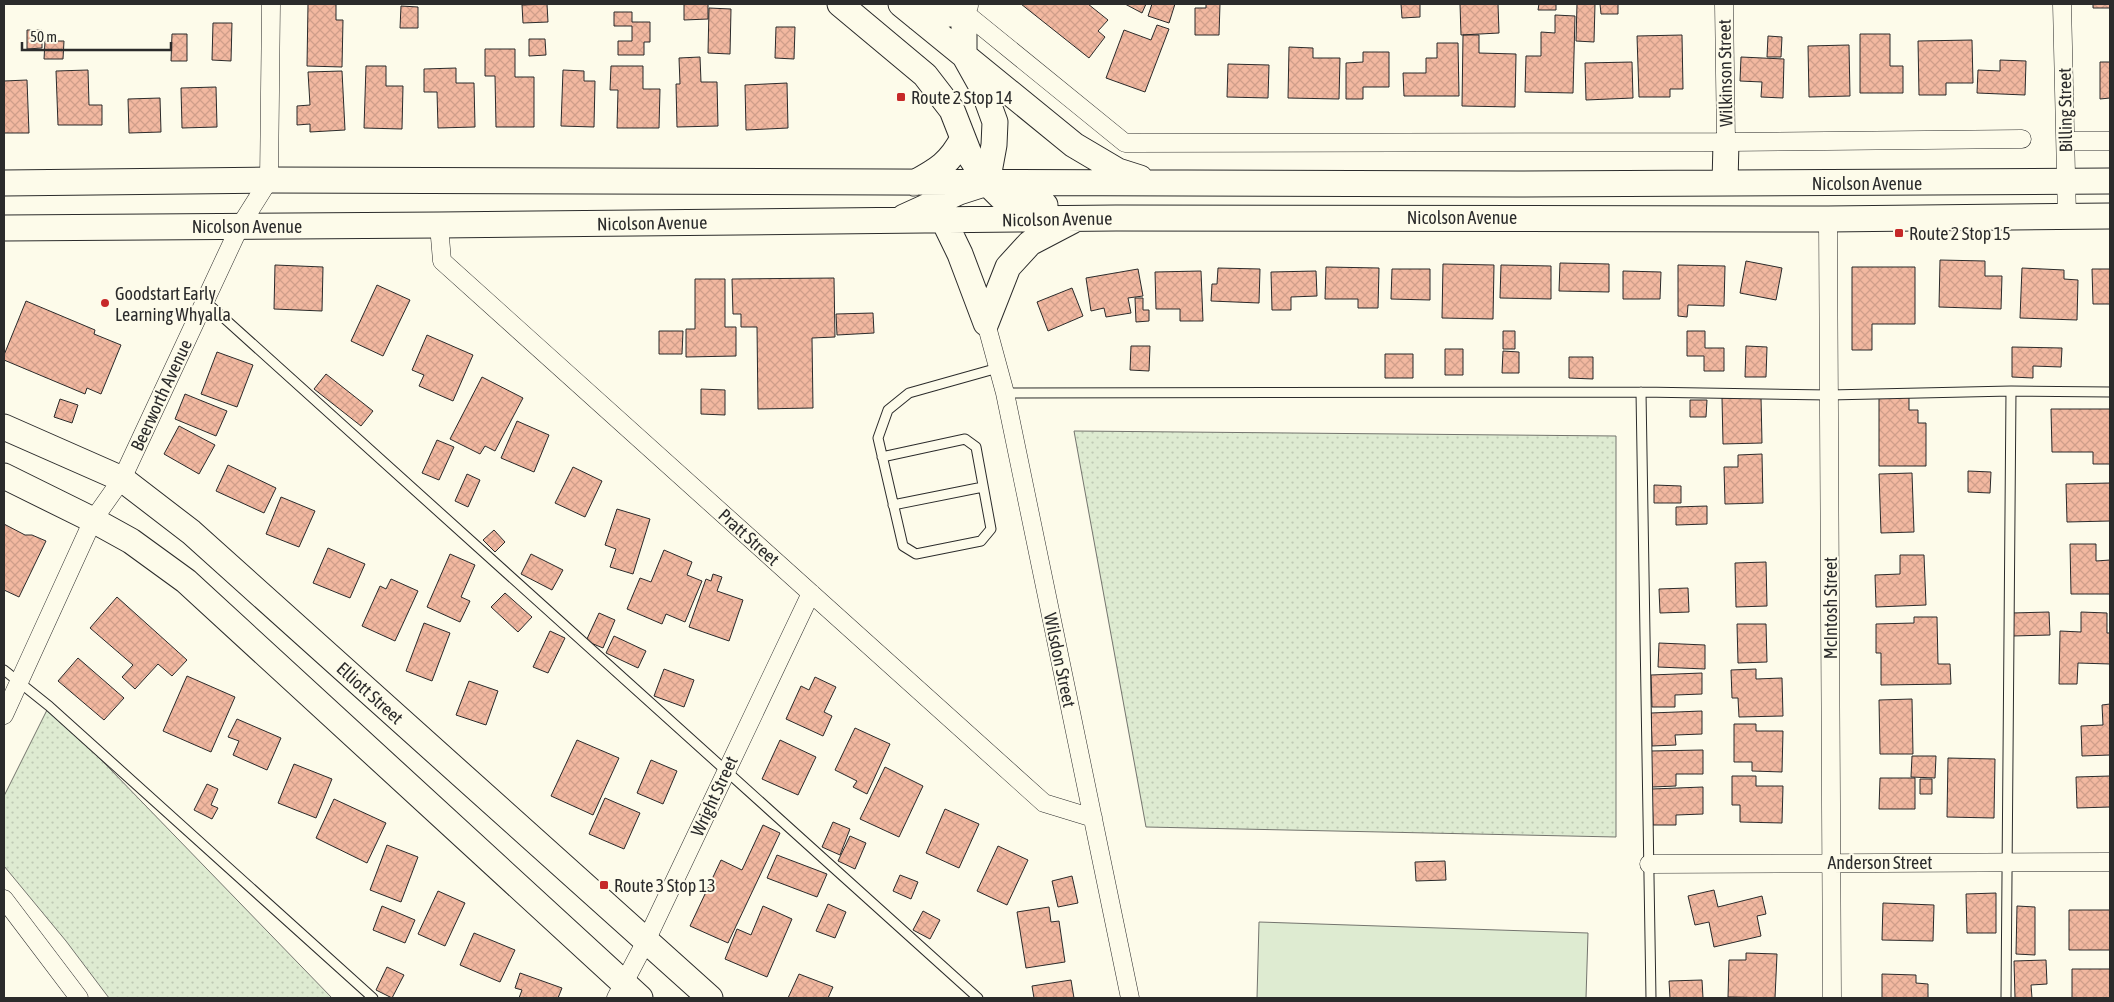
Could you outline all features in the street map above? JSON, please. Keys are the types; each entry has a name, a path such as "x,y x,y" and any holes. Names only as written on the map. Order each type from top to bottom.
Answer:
{"main road":[{"path":"840,4 925,75 952,110 970,156 987,183 1001,196 1018,205 1075,206 1116,218"},
{"path":"910,11 968,8 964,55 983,89 995,122 994,145 987,183"},
{"path":"910,11 1074,145 1118,171 1157,183"},
{"path":"914,183 941,168 955,154 963,138"},
{"path":"1725,183 1726,142"},
{"name":"Nicolson Avenue","path":"4,183 269,180 1517,184 2110,181"},
{"path":"638,182 638,223"},
{"path":"898,220 959,192 987,183"},
{"path":"1517,184 1518,217"},
{"name":"Nicolson Avenue","path":"4,228 944,221 1077,218 1518,217 1828,219 2110,216"},
{"path":"986,323 1008,267 1030,243 1077,218"},
{"path":"944,221 960,254 986,323"},
{"name":"Elliott Street","path":"4,427 122,479 191,532 710,998"},
{"path":"4,476 131,541 186,581 626,993"}],"street":[{"path":"269,180 271,4"},
{"name":"Wilkinson Street","path":"1724,4 1726,142"},
{"name":"Billing Street","path":"2062,4 2067,217"},
{"path":"968,8 1125,143 1726,142 2022,139"},
{"path":"2066,141 2110,141"},
{"name":"Beerworth Avenue","path":"4,715 93,520 122,479 240,226 269,180"},
{"name":"McIntosh Street","path":"1828,219 1832,998"},
{"name":"Pratt Street","path":"439,225 442,261 1044,803 1093,818"},
{"name":"Wilsdon Street","path":"986,323 1005,393 1130,998"},
{"name":"Wright Street","path":"626,993 646,941 810,593"},
{"name":"Anderson Street","path":"1649,864 2110,862"},
{"path":"4,899 79,998"}],"lane":[{"path":"205,301 978,998"},
{"path":"882,457 965,438 976,446 991,529 982,540 916,554 902,546 882,457 878,438 888,410 909,393 998,368"},
{"path":"2006,998 2005,862 2011,390"},
{"path":"1005,393 1641,392 1829,395 2011,390 2110,392"},
{"path":"1641,392 1651,998"},
{"path":"893,505 984,487"},
{"path":"4,670 49,706 373,998"}],"green space":[{"path":"1074,431 1616,436 1616,837 1146,827"},
{"path":"49,706 332,998 109,998 66,941 4,866 4,796"},
{"path":"1259,922 1588,933 1586,998 1257,998"}],"building":[{"path":"308,4 336,4 336,20 343,20 342,67 307,66"},
{"path":"547,4 548,22 523,23 522,5"},
{"path":"684,4 708,4 708,19 684,20"},
{"path":"1021,4 1088,4 1108,20 1098,31 1105,37 1089,58"},
{"path":"1125,4 1146,4 1142,13"},
{"path":"1152,4 1175,4 1169,23 1148,16"},
{"path":"1206,4 1220,4 1219,35 1195,35 1195,8 1206,8"},
{"path":"1401,4 1420,4 1420,17 1402,18"},
{"path":"1460,4 1498,4 1499,33 1461,35"},
{"path":"1539,4 1556,4 1556,10 1538,10"},
{"path":"1577,4 1595,4 1594,42 1576,41"},
{"path":"1600,4 1618,4 1618,14 1601,14"},
{"path":"2093,4 2110,4 2110,8 2093,8"},
{"path":"401,6 418,7 418,28 400,28"},
{"path":"709,8 731,9 730,54 708,53"},
{"path":"614,12 632,12 632,22 650,22 650,42 644,42 644,55 618,55 618,41 632,41 632,26 614,26"},
{"path":"1555,15 1575,16 1573,93 1525,92 1526,56 1541,56 1541,32 1555,33"},
{"path":"213,23 232,23 231,61 212,60"},
{"path":"1157,25 1169,29 1145,92 1106,78 1124,30 1151,40"},
{"path":"776,27 795,27 794,59 775,58"},
{"path":"27,30 42,30 42,48 27,49"},
{"path":"172,34 187,34 187,61 171,61"},
{"path":"1860,34 1890,34 1890,66 1903,66 1903,93 1860,93"},
{"path":"1463,35 1479,35 1479,53 1516,54 1515,107 1462,106"},
{"path":"1682,35 1683,89 1670,89 1670,97 1639,97 1637,36"},
{"path":"1768,36 1782,37 1781,57 1767,57"},
{"path":"529,39 545,39 546,55 529,56"},
{"path":"1972,40 1973,83 1946,83 1946,95 1919,95 1918,41"},
{"path":"45,41 64,41 63,59 44,59"},
{"path":"1437,43 1458,43 1459,96 1404,96 1403,73 1426,73 1426,58 1437,58"},
{"path":"1849,45 1850,96 1809,97 1808,46"},
{"path":"1289,47 1313,48 1313,58 1340,58 1339,99 1288,98"},
{"path":"485,49 515,49 515,77 534,77 534,127 496,127 495,76 485,76"},
{"path":"1363,52 1389,52 1389,87 1363,87 1363,99 1346,99 1346,63 1363,62"},
{"path":"700,57 701,82 717,82 718,126 677,127 676,84 680,84 679,58"},
{"path":"1741,57 1784,59 1783,98 1761,97 1762,82 1740,81"},
{"path":"2000,60 2026,61 2025,95 1977,93 1978,70 2000,71"},
{"path":"1632,62 1633,98 1586,100 1585,63"},
{"path":"2100,62 2110,62 2110,98 2100,99"},
{"path":"1228,64 1269,65 1268,98 1227,97"},
{"path":"366,66 386,66 386,86 403,86 402,129 364,128"},
{"path":"611,66 643,66 643,89 660,89 659,128 617,128 618,90 610,90"},
{"path":"456,68 456,83 474,83 475,127 438,128 437,92 424,92 424,69"},
{"path":"88,70 89,105 102,105 102,125 58,125 56,71"},
{"path":"563,70 584,71 584,81 595,81 594,127 561,126"},
{"path":"342,71 345,130 310,132 310,124 297,125 297,106 310,105 308,72"},
{"path":"27,80 29,133 4,133 4,81"},
{"path":"787,83 788,128 746,130 745,85"},
{"path":"216,87 217,127 182,128 181,88"},
{"path":"160,98 161,132 129,133 128,99"},
{"path":"1940,260 1985,261 1985,276 2002,276 2001,309 1939,307"},
{"path":"1746,261 1782,268 1776,300 1740,293"},
{"path":"1560,263 1609,264 1609,292 1559,291"},
{"path":"1443,264 1494,265 1493,319 1442,318"},
{"path":"275,265 323,267 322,311 274,309"},
{"path":"1501,265 1551,266 1551,299 1500,298"},
{"path":"1678,265 1725,266 1724,306 1688,305 1687,317 1678,316"},
{"path":"1326,267 1379,268 1378,308 1358,308 1358,299 1325,299"},
{"path":"1852,267 1915,267 1915,324 1872,324 1872,350 1852,350"},
{"path":"1218,268 1260,269 1259,303 1211,301 1212,284 1217,284"},
{"path":"2022,268 2064,270 2064,279 2078,280 2077,320 2020,318"},
{"path":"1138,269 1143,296 1128,298 1131,313 1106,317 1104,308 1091,311 1086,278"},
{"path":"1392,269 1430,269 1430,300 1391,299"},
{"path":"2092,269 2110,269 2110,304 2093,304"},
{"path":"1201,271 1203,321 1180,321 1180,309 1156,309 1155,272"},
{"path":"1316,271 1317,296 1291,297 1291,310 1272,310 1271,272"},
{"path":"1623,271 1661,272 1660,299 1623,299"},
{"path":"834,278 835,337 812,338 813,408 758,409 757,327 741,327 741,314 733,314 732,279"},
{"path":"695,279 725,279 725,327 736,327 736,356 686,357 686,329 695,329"},
{"path":"377,285 410,300 383,356 351,341"},
{"path":"1072,288 1083,316 1048,331 1037,302"},
{"path":"1135,298 1143,298 1143,310 1149,310 1149,321 1136,322"},
{"path":"26,301 95,330 94,334 121,345 101,394 87,388 85,394 4,360 4,355"},
{"path":"873,313 874,333 837,335 836,314"},
{"path":"659,331 683,331 682,354 659,354"},
{"path":"1503,331 1515,331 1515,349 1503,349"},
{"path":"1687,331 1705,331 1705,348 1724,348 1724,371 1704,371 1704,356 1687,356"},
{"path":"427,335 473,355 453,401 419,386 424,375 412,370"},
{"path":"1131,346 1150,346 1149,371 1130,370"},
{"path":"1746,346 1767,347 1766,377 1745,377"},
{"path":"2012,347 2062,348 2061,367 2033,366 2033,378 2012,377"},
{"path":"1445,349 1463,349 1463,375 1445,375"},
{"path":"1503,351 1519,352 1519,373 1502,373"},
{"path":"217,352 253,365 237,407 201,394"},
{"path":"1385,354 1413,354 1413,378 1385,378"},
{"path":"1569,357 1593,357 1593,379 1569,378"},
{"path":"326,374 373,411 361,426 314,389"},
{"path":"482,377 523,398 495,451 485,446 480,454 450,439"},
{"path":"701,389 725,390 725,415 701,414"},
{"path":"185,394 227,411 216,436 175,419"},
{"path":"1761,397 1762,443 1723,444 1722,398"},
{"path":"1879,397 1909,397 1909,410 1918,410 1918,423 1926,423 1926,466 1879,466"},
{"path":"60,399 78,405 72,423 54,417"},
{"path":"1690,400 1707,400 1706,417 1690,417"},
{"path":"2051,409 2110,409 2110,464 2093,464 2093,452 2052,452"},
{"path":"517,421 549,435 534,472 501,458"},
{"path":"179,426 215,445 199,474 164,454"},
{"path":"437,440 454,447 439,480 422,473"},
{"path":"1762,454 1763,503 1725,504 1724,467 1738,467 1738,455"},
{"path":"228,465 276,488 264,513 216,491"},
{"path":"573,467 602,481 585,517 555,503"},
{"path":"1968,471 1991,472 1990,493 1968,492"},
{"path":"1912,473 1914,532 1881,533 1879,474"},
{"path":"467,474 480,480 468,507 455,501"},
{"path":"2110,483 2110,521 2067,522 2066,484"},
{"path":"1654,485 1681,486 1681,503 1654,503"},
{"path":"281,497 315,511 299,547 266,534"},
{"path":"1707,506 1707,524 1676,525 1676,507"},
{"path":"617,509 650,519 633,574 610,567 616,549 605,545"},
{"path":"4,524 25,535 32,535 46,541 19,597 4,590"},
{"path":"494,530 505,542 495,552 483,540"},
{"path":"2070,544 2096,544 2096,561 2110,560 2110,594 2071,594"},
{"path":"328,548 365,564 350,598 313,583"},
{"path":"664,550 692,562 687,575 702,581 685,622 666,614 662,624 627,609 640,578 651,582"},
{"path":"450,554 475,565 461,597 470,601 460,622 427,607"},
{"path":"531,554 563,570 552,590 521,574"},
{"path":"1900,555 1924,555 1926,605 1876,607 1875,575 1900,574"},
{"path":"1766,562 1767,606 1736,607 1735,563"},
{"path":"713,574 722,577 717,591 743,600 729,641 689,627 706,579 711,581"},
{"path":"391,579 418,591 395,641 362,626 380,586 386,589"},
{"path":"1688,588 1689,612 1660,613 1659,589"},
{"path":"505,593 532,617 518,632 491,607"},
{"path":"117,597 187,660 172,676 158,664 135,689 122,677 133,665 90,628"},
{"path":"2049,612 2050,635 2013,636 2012,613"},
{"path":"2081,612 2107,613 2107,633 2110,633 2110,664 2078,663 2077,684 2059,684 2060,631 2081,632"},
{"path":"599,613 615,620 603,648 586,641"},
{"path":"1914,617 1937,617 1938,664 1950,664 1951,684 1881,685 1881,653 1876,653 1876,624 1914,623"},
{"path":"424,623 450,633 432,681 406,671"},
{"path":"1737,624 1766,624 1767,662 1738,663"},
{"path":"550,631 565,638 548,673 533,667"},
{"path":"614,636 646,651 638,668 606,653"},
{"path":"1659,643 1705,645 1705,669 1658,667"},
{"path":"78,658 124,698 104,720 58,681"},
{"path":"664,669 694,680 684,707 654,696"},
{"path":"1756,669 1756,679 1782,678 1783,716 1739,717 1738,698 1732,698 1731,670"},
{"path":"1702,673 1702,694 1675,695 1675,707 1652,707 1651,675"},
{"path":"187,676 235,697 211,752 163,731"},
{"path":"815,677 836,687 824,712 832,716 823,736 786,719 801,686 809,690"},
{"path":"469,681 498,691 486,725 456,715"},
{"path":"1912,699 1913,754 1880,754 1879,700"},
{"path":"2110,704 2110,755 2082,756 2081,726 2103,725 2102,705"},
{"path":"1702,711 1702,734 1675,735 1676,745 1652,746 1651,713"},
{"path":"237,719 281,738 267,770 233,755 239,741 228,737"},
{"path":"1734,724 1756,724 1756,731 1783,731 1782,772 1752,771 1752,762 1734,762"},
{"path":"855,728 890,744 867,794 853,787 857,781 835,770"},
{"path":"577,740 619,758 593,815 551,796"},
{"path":"780,740 816,757 798,795 762,779"},
{"path":"1703,750 1703,774 1676,774 1676,786 1652,787 1651,751"},
{"path":"1912,756 1936,756 1935,778 1911,777"},
{"path":"1948,758 1995,759 1994,818 1947,817"},
{"path":"651,760 677,771 663,804 637,793"},
{"path":"294,764 332,779 316,818 278,803"},
{"path":"885,767 923,786 899,837 860,819"},
{"path":"1732,776 1756,776 1756,786 1783,786 1782,823 1740,822 1740,805 1732,805"},
{"path":"2110,776 2110,807 2077,808 2076,777"},
{"path":"1880,778 1915,778 1915,809 1879,809"},
{"path":"1920,779 1932,779 1932,794 1920,794"},
{"path":"207,784 218,789 211,805 218,808 212,819 194,810"},
{"path":"1703,787 1703,814 1676,815 1676,825 1653,825 1652,789"},
{"path":"605,798 640,813 624,849 589,834"},
{"path":"334,799 386,823 367,863 316,838"},
{"path":"945,809 979,824 959,868 926,853"},
{"path":"833,822 850,829 840,855 822,847"},
{"path":"763,825 780,833 728,943 690,926 721,860 742,870"},
{"path":"850,836 866,843 855,869 838,861"},
{"path":"387,845 418,857 401,902 370,890"},
{"path":"998,846 1028,860 1007,905 977,891"},
{"path":"777,855 827,874 817,897 767,878"},
{"path":"1445,861 1446,880 1416,881 1415,862"},
{"path":"900,875 918,882 911,899 893,891"},
{"path":"1072,876 1078,903 1058,907 1052,881"},
{"path":"1714,890 1718,907 1762,896 1766,914 1757,916 1761,936 1714,947 1709,922 1695,925 1688,896"},
{"path":"438,891 465,903 445,946 418,934"},
{"path":"1996,893 1996,933 1967,933 1966,894"},
{"path":"1883,903 1934,905 1933,941 1882,940"},
{"path":"828,904 846,912 835,938 816,931"},
{"path":"382,906 415,920 405,943 373,930"},
{"path":"763,906 792,919 767,977 725,959 737,929 751,935"},
{"path":"2017,906 2035,907 2035,955 2016,954"},
{"path":"1049,907 1051,922 1059,921 1065,962 1026,968 1017,912"},
{"path":"2069,910 2110,910 2110,950 2069,950"},
{"path":"923,911 940,920 930,939 913,930"},
{"path":"474,933 515,950 500,982 460,965"},
{"path":"1746,953 1777,954 1775,998 1728,997 1729,960 1746,960"},
{"path":"2046,960 2047,984 2031,985 2032,998 2015,998 2014,961"},
{"path":"387,967 404,975 392,998 376,990"},
{"path":"2072,969 2110,969 2110,998 2072,998"},
{"path":"520,973 562,988 558,998 519,998 522,990 515,988"},
{"path":"799,974 833,987 828,998 788,998"},
{"path":"1882,974 1916,975 1916,983 1928,984 1928,998 1882,998"},
{"path":"1071,980 1074,998 1034,998 1032,986"},
{"path":"1702,980 1703,998 1670,998 1669,981"}],"place":[{"name":"Route 2 Stop 14","path":"901,97"},
{"name":"Route 2 Stop 15","path":"1899,233"},
{"name":"Goodstart Early Learning Whyalla","path":"105,303"},
{"name":"Route 3 Stop 13","path":"604,885"}]}
